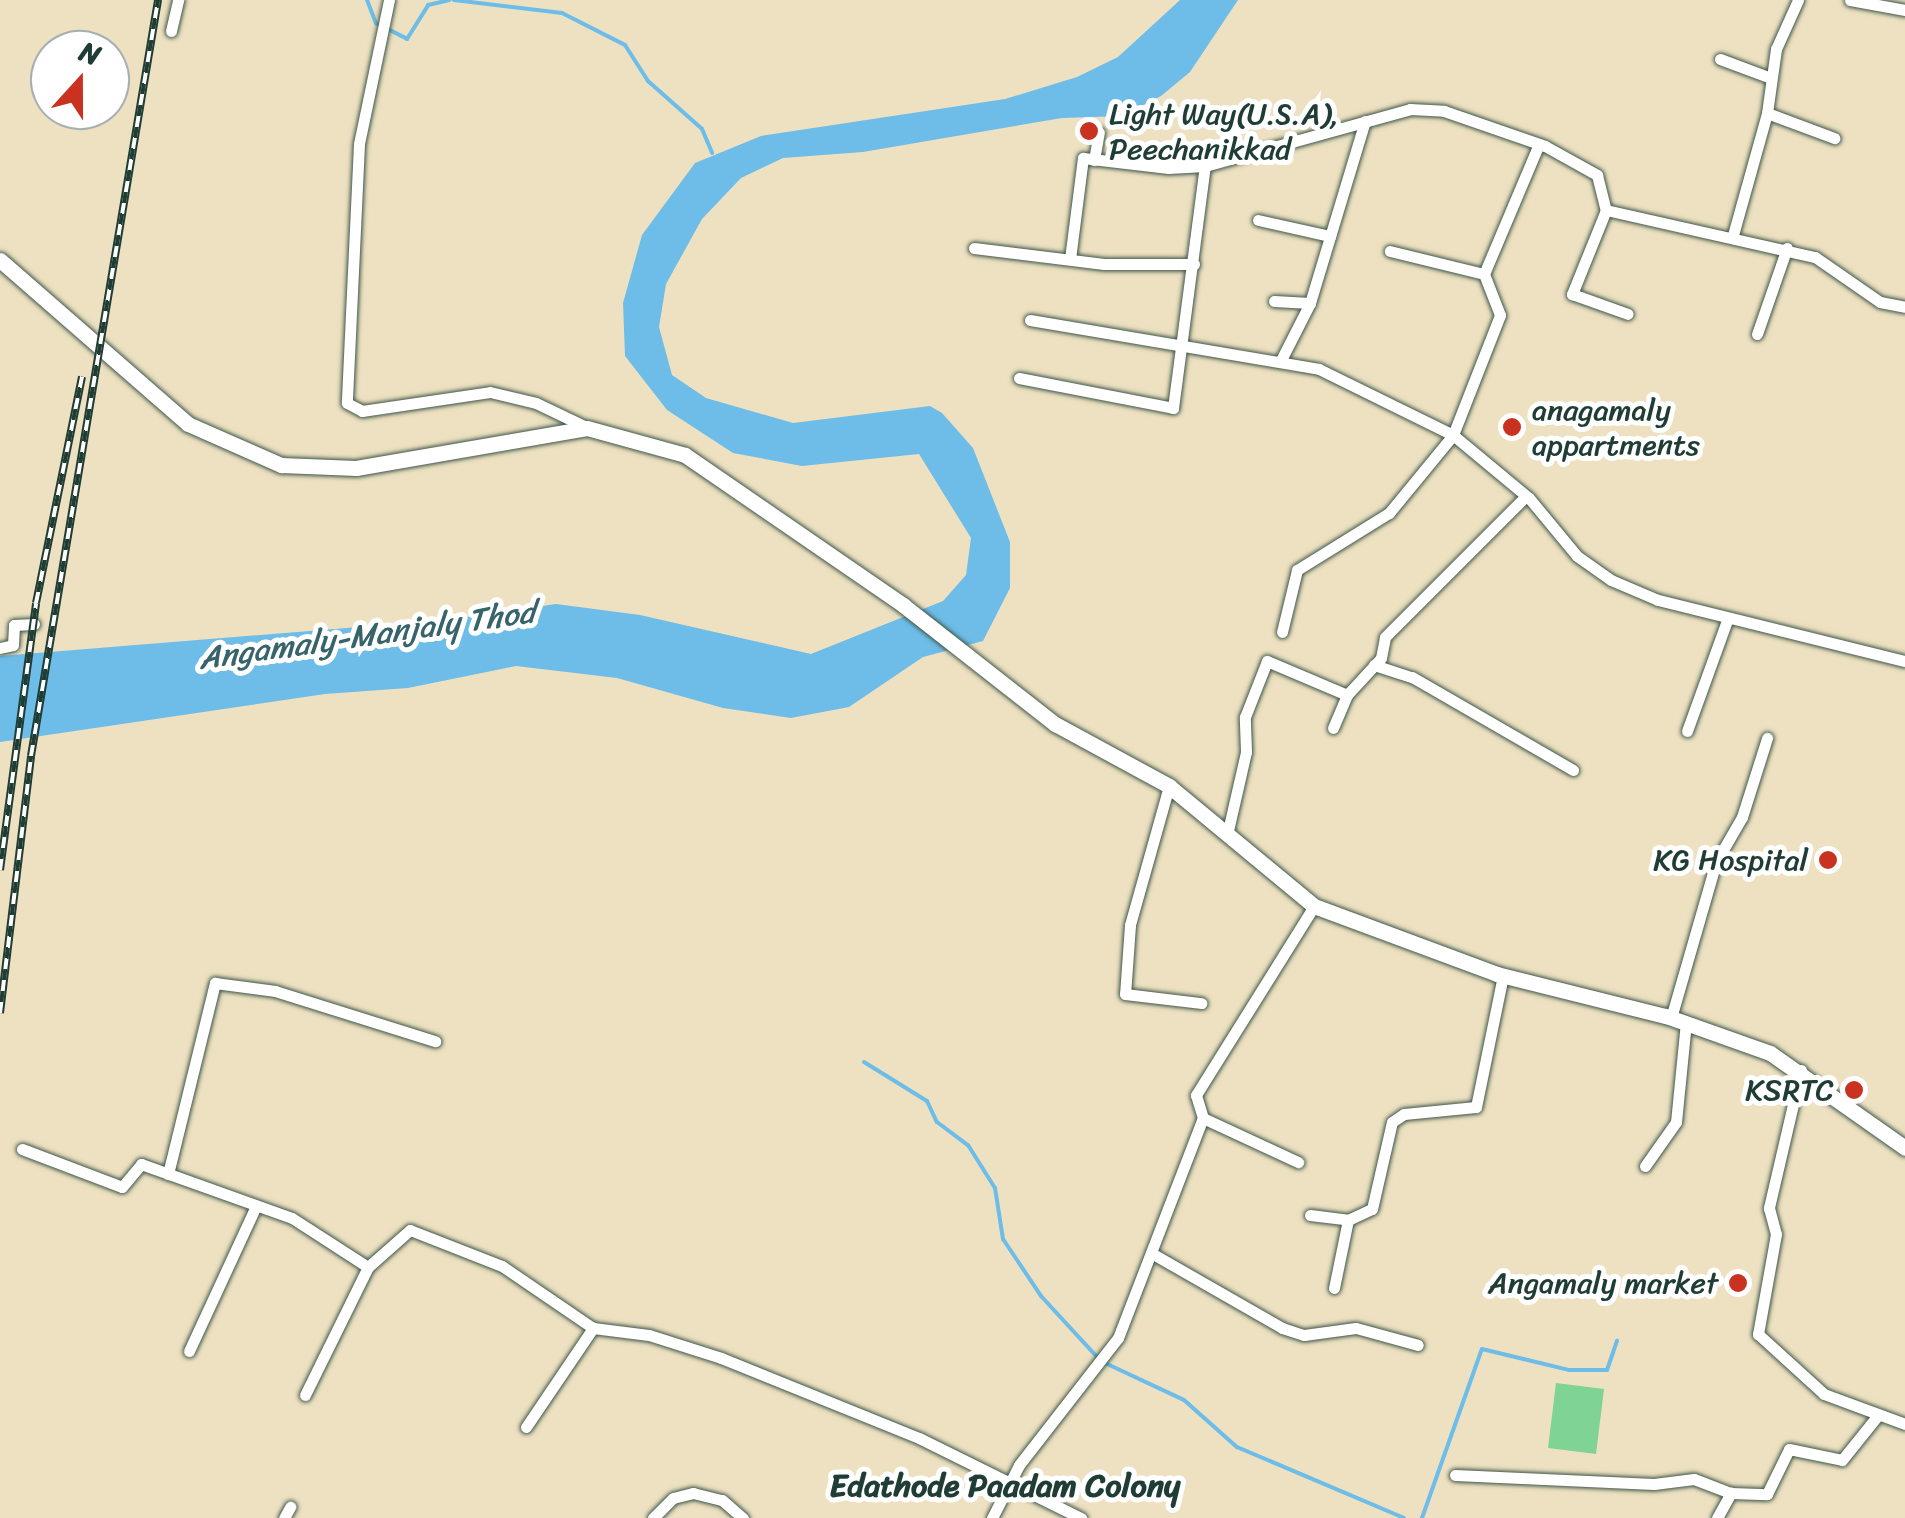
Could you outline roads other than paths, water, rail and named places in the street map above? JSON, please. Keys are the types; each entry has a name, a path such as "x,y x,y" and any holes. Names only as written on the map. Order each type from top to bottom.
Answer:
{"main road":[{"path":"0,260 188,424 281,465 356,468 587,428 708,467 903,606 1081,741 1169,786 1314,906 1503,976 1679,1020 1801,1070 1905,1148"}],"street":[{"path":"171,31 178,0"},
{"path":"389,0 359,144 347,402 362,411 415,407 490,392 536,403 587,428"},
{"path":"1732,235 1767,113 1770,78 1798,0"},
{"path":"1850,0 1905,10"},
{"path":"1720,58 1770,78"},
{"path":"1070,259 1083,158 1205,166 1410,108 1444,111 1539,144 1598,176 1606,210 1572,294 1628,314"},
{"path":"1767,113 1834,138"},
{"path":"1282,360 1310,303 1365,120"},
{"path":"1094,160 1098,132"},
{"path":"1282,632 1297,570 1389,513 1404,486 1453,435 1500,315 1484,274 1539,144"},
{"path":"1019,378 1171,409 1184,348 1205,166"},
{"path":"1606,210 1732,235 1816,257 1880,302 1905,307"},
{"path":"1258,220 1330,236"},
{"path":"974,248 1070,259 1194,264"},
{"path":"1757,334 1786,248"},
{"path":"1390,251 1484,274"},
{"path":"1274,300 1310,303"},
{"path":"1030,320 1184,348 1282,360 1384,396 1453,435 1526,496 1590,568 1658,600 1905,660"},
{"path":"1333,728 1347,694 1374,665 1386,637 1526,496"},
{"path":"1687,732 1728,618"},
{"path":"0,648 14,646 14,625 34,624"},
{"path":"1227,835 1246,752 1245,717 1268,661 1347,694"},
{"path":"1374,665 1412,678 1573,770"},
{"path":"1645,1166 1676,1122 1679,1020 1716,862 1742,817 1767,738"},
{"path":"1169,786 1130,925 1124,994 1202,1003"},
{"path":"992,1518 1074,1388 1118,1338 1203,1118 1196,1095 1314,906"},
{"path":"1310,1215 1348,1220 1372,1209 1392,1122 1404,1114 1476,1107 1503,976"},
{"path":"168,1174 215,983 275,991 435,1040"},
{"path":"1801,1070 1769,1208 1776,1234 1758,1334 1824,1394 1905,1424"},
{"path":"1203,1118 1298,1162"},
{"path":"22,1148 122,1186 142,1164 292,1218 368,1267"},
{"path":"189,1350 256,1206"},
{"path":"1334,1288 1348,1220"},
{"path":"304,1395 368,1267 410,1230 502,1266 593,1328 650,1336 721,1358 919,1438 1081,1518"},
{"path":"1153,1254 1282,1328 1304,1335 1356,1328 1418,1345"},
{"path":"526,1428 593,1328"},
{"path":"1456,1475 1654,1484 1694,1479 1731,1493 1767,1494 1790,1450 1842,1460 1878,1415"},
{"path":"654,1518 672,1498 694,1493 722,1500 743,1518"},
{"path":"1717,1518 1731,1493"}],"water":[{"name":"Angamaly-Manjaly Thod","path":"1180,0 1238,0 1190,72 1161,96 1122,116 1062,118 863,152 783,158 741,178 702,219 666,284 659,327 672,375 706,398 793,423 930,406 942,413 973,448 1010,542 1010,588 983,641 923,657 849,707 791,718 723,708 617,678 516,666 408,688 325,694 0,742 0,656 446,620 556,604 640,615 811,654 943,601 966,575 971,538 919,454 802,466 733,453 667,410 625,356 623,303 642,235 695,163 761,136 1005,99 1077,77 1118,57"}],"waterway":[{"path":"367,0 376,23 407,39 428,5 449,0"},
{"path":"454,0 562,13 625,45 648,81 702,129 712,153"},
{"path":"864,1062 927,1101 937,1122 968,1145 995,1188 1003,1239 1041,1296 1097,1357"},
{"path":"1422,1518 1482,1349 1569,1370 1607,1370 1617,1341"},
{"path":"1105,1363 1184,1400 1237,1447 1404,1518"}],"railway":[{"path":"0,1013 31,756 158,0"},
{"path":"0,870 36,603 82,377"}],"place":[{"name":"Light Way(U.S.A), Peechanikkad","path":"1089,131"},
{"name":"anagamaly appartments","path":"1512,427"},
{"name":"KG Hospital","path":"1828,860"},
{"name":"KSRTC","path":"1854,1090"},
{"name":"Angamaly market","path":"1738,1283"}],"district":[{"name":"Edathode Paadam Colony","path":"1005,1486"}]}
